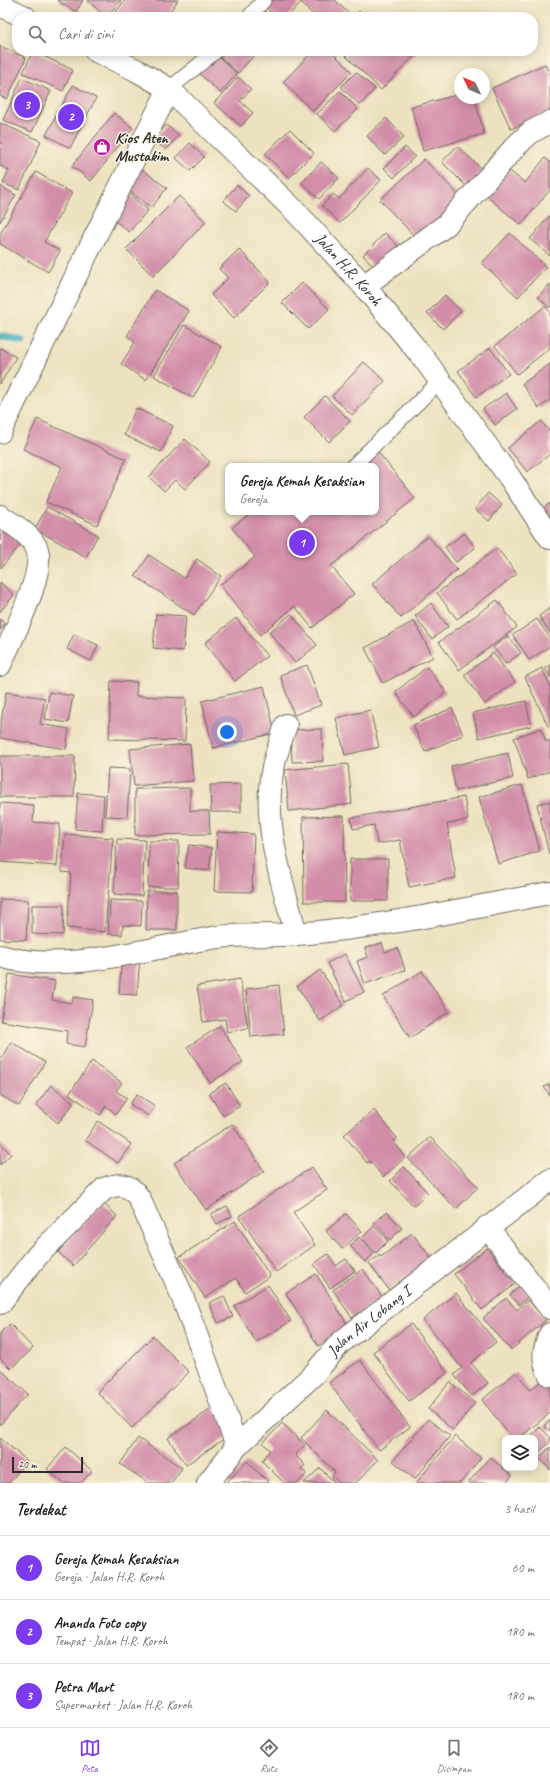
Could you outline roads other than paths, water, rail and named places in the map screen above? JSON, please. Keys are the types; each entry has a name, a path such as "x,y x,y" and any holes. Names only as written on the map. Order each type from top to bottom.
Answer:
{"street":[{"path":"0,5 15,12"},
{"name":"Jalan H.R. Koroh","path":"107,56 136,70 169,89 295,211 364,286 440,381 510,478 550,538"},
{"path":"0,432 98,230 169,89"},
{"path":"364,286 446,225 516,146 531,132 550,122"},
{"path":"0,516 30,538 36,546 39,555 36,580 0,665"},
{"path":"286,725 273,764 270,790 277,862 296,934"},
{"path":"0,956 24,962 67,962 129,954 214,937 296,934 410,920 550,893"},
{"name":"Jalan Air Lobang I","path":"208,1483 237,1446 314,1374 340,1343 487,1227 550,1180"},
{"path":"0,1303 37,1256 104,1189 115,1185 124,1185 134,1190 139,1198 181,1293 237,1446"},
{"path":"487,1227 550,1308"},
{"path":"550,1334 544,1350 543,1361 550,1375"}],"lane":[{"path":"253,12 264,0"},
{"path":"169,89 210,56"},
{"path":"356,463 440,381"}],"waterway":[{"path":"0,336 23,341"}],"place":[{"name":"Petra Mart","path":"27,105"},
{"name":"Ananda Foto copy","path":"71,117"},
{"name":"Kios Aten Mustakim","path":"102,147"},
{"name":"Gereja Kemah Kesaksian","path":"302,543"}]}
